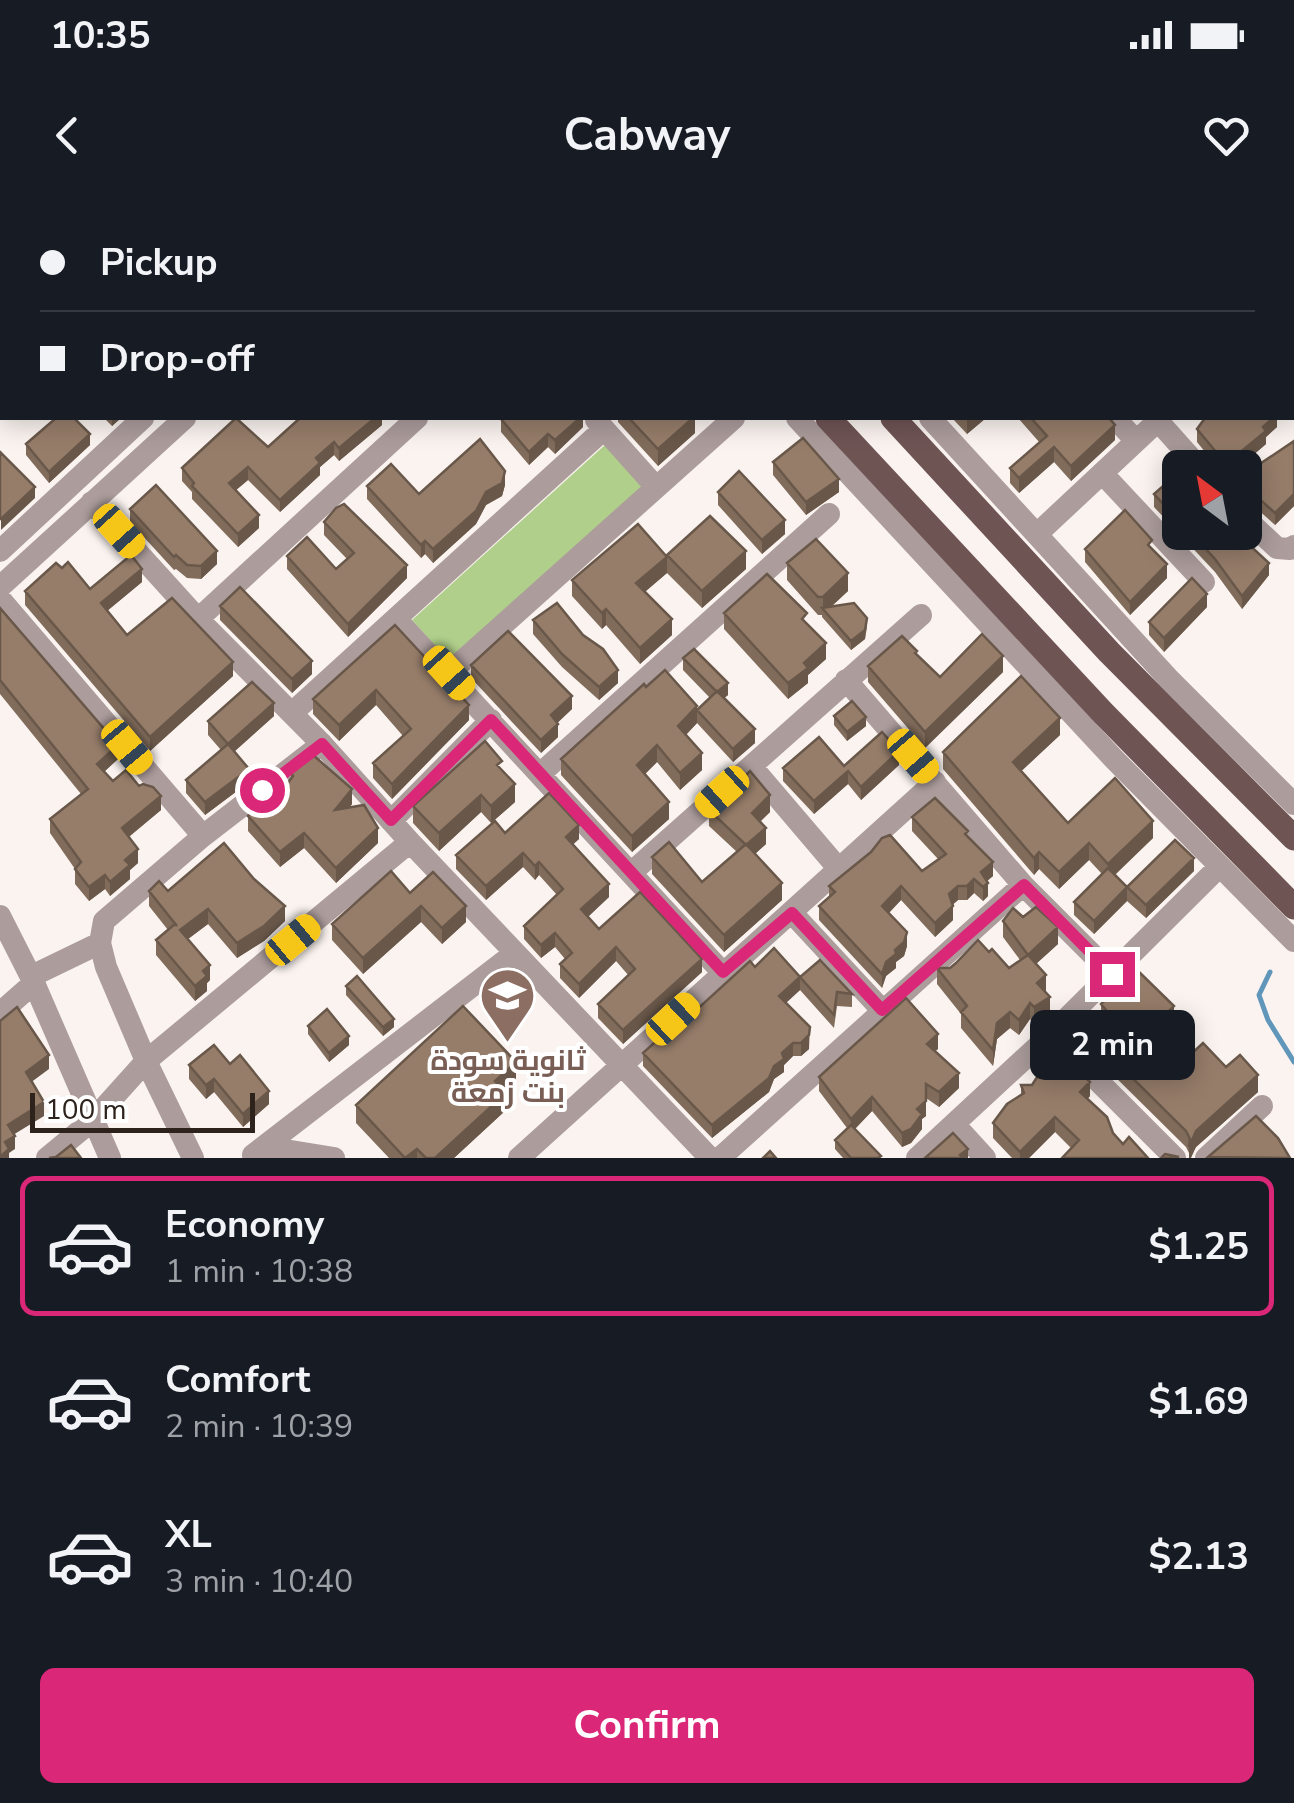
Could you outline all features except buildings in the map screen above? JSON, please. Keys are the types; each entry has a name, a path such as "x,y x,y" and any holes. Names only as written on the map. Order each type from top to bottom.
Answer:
{"main road":[{"path":"830,420 1019,640 1142,754 1294,907"},
{"path":"895,420 1204,734 1294,838"}],"street":[{"path":"21,567 1,547 141,420"},
{"path":"0,586 183,420"},
{"path":"198,619 415,420"},
{"path":"449,673 732,420"},
{"path":"799,420 1019,640 1219,867 1294,940"},
{"path":"932,420 1038,534 1204,734 1294,804"},
{"path":"1116,420 1136,441"},
{"path":"1038,534 1159,420"},
{"path":"1161,420 1185,450"},
{"path":"292,713 396,620 599,423 656,487"},
{"path":"1102,473 1204,582"},
{"path":"92,502 198,619 322,744 710,1158"},
{"path":"540,774 829,514"},
{"path":"1262,534 1277,548 1294,546"},
{"path":"0,599 203,836"},
{"path":"632,872 920,615"},
{"path":"396,620 723,972"},
{"path":"846,680 1024,885 1112,974"},
{"path":"391,820 491,720"},
{"path":"193,1158 106,967 100,943 104,921 203,836 322,744"},
{"path":"751,766 838,868"},
{"path":"519,1158 935,782"},
{"path":"47,1158 92,1120 146,1061 410,842"},
{"path":"917,1158 1219,867"},
{"path":"720,1158 1024,885"},
{"path":"792,913 882,1010"},
{"path":"0,916 34,983 110,1158"},
{"path":"0,1012 34,983 38,973 100,943"},
{"path":"251,1156 515,953"},
{"path":"1050,1034 1175,1158"},
{"path":"1206,1158 1262,1106"},
{"path":"954,1124 986,1158"},
{"path":"251,1156 291,1151 334,1158"}],"green space":[{"path":"606,444 645,486 449,661 412,620"}],"waterway":[{"path":"1270,972 1259,995 1268,1020 1294,1062"}],"place":[{"name":"ثانوية سودة بنت زمعة","path":"508,1044"}],"route":[{"path":"262,790 322,744 391,820 491,720 723,972 792,913 882,1010 1024,885 1112,974"}]}
